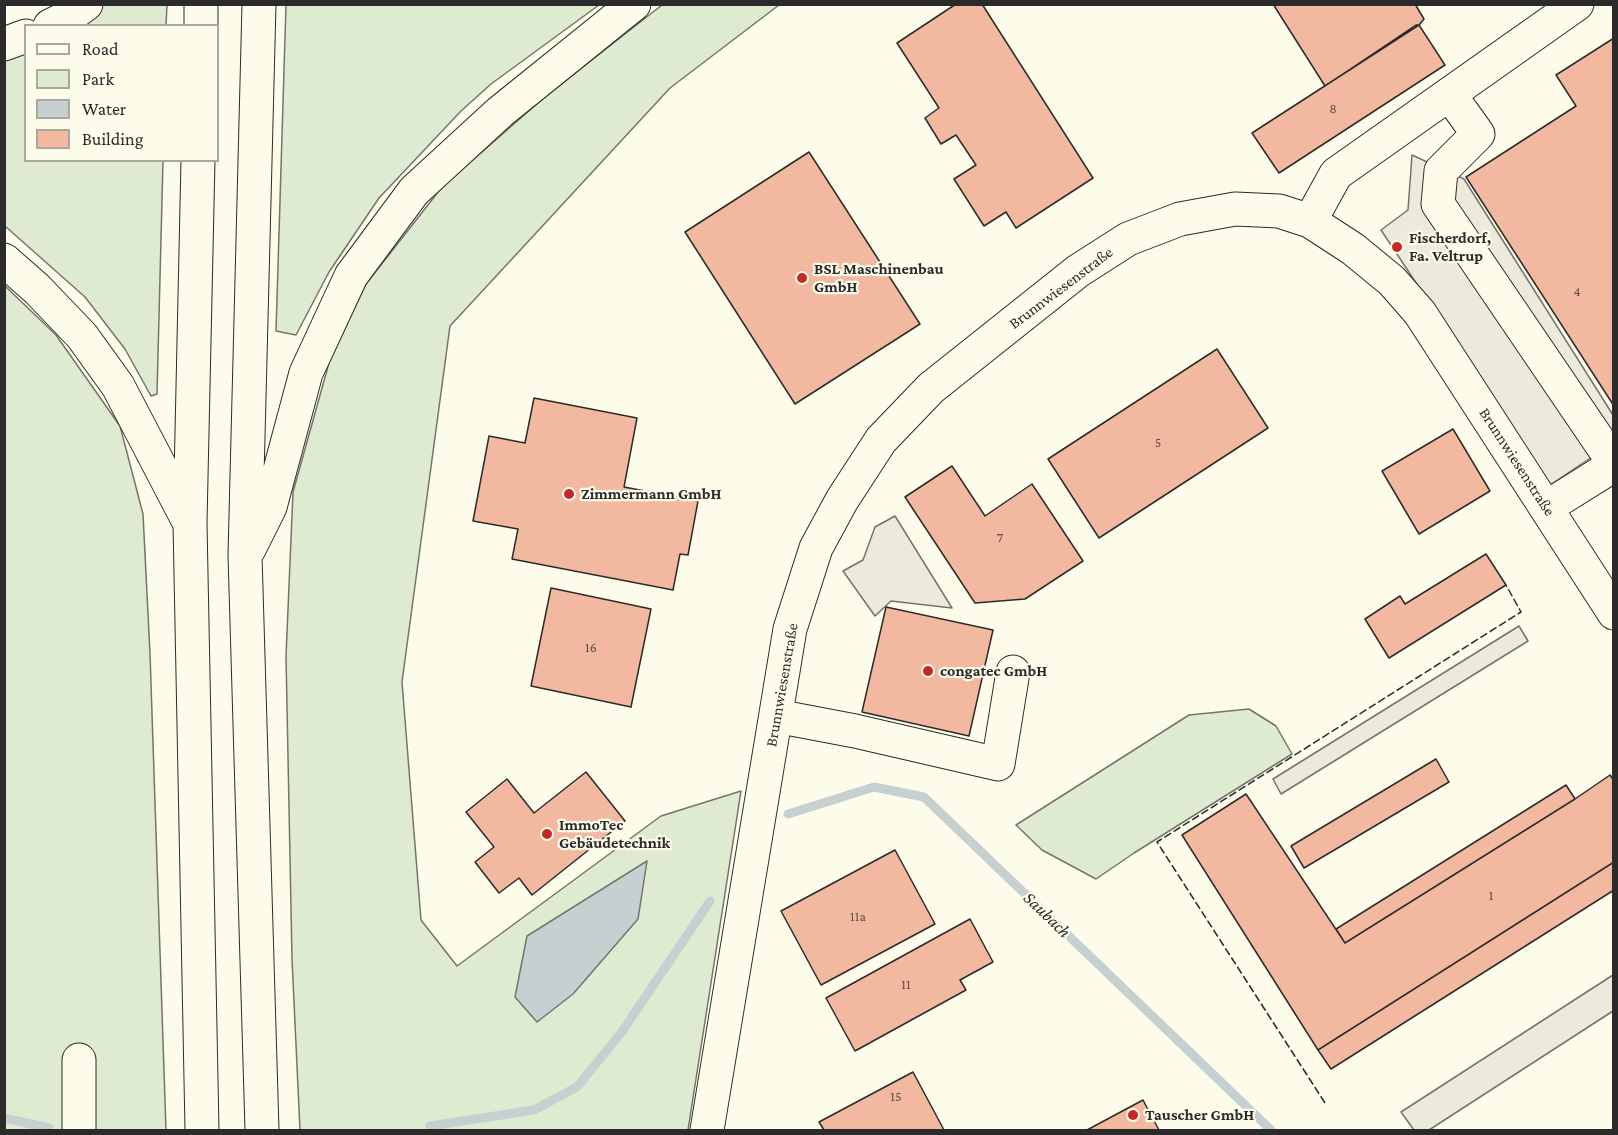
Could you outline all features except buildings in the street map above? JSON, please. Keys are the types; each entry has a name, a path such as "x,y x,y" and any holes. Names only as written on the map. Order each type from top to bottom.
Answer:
{"main road":[{"path":"54,24 86,4"},
{"path":"201,4 201,24"},
{"path":"259,4 245,555 262,1131"},
{"path":"245,555 270,507 306,373 351,276 414,191 500,112 634,4"},
{"path":"1310,221 1336,174 1577,4"},
{"path":"4,44 24,37"},
{"path":"1450,95 1478,134 1441,171 1438,204 1614,464 1547,507"},
{"path":"198,162 190,523 202,1131"},
{"name":"Brunnwiesenstraße","path":"707,1131 790,629 816,548 842,500 881,440 931,388 1078,271 1128,238 1179,219 1235,208 1279,210 1310,221 1353,249 1392,281 1420,313 1614,613"},
{"path":"4,260 37,289 88,344 117,386 190,523"},
{"path":"776,716 855,731 998,764 1013,672"},
{"path":"79,1060 79,1131"}],"green space":[{"path":"99,5 167,5 166,24 71,24"},
{"path":"286,5 599,5 491,84 461,111 379,198 329,272 296,335 276,331"},
{"path":"662,5 779,5 670,88 450,326 402,682 421,920 457,966 661,816 741,791 688,1130 300,1130 292,959 286,656 293,492 329,363 366,284 442,187 547,95"},
{"path":"24,44 24,162 163,162 157,394 151,396 125,349 85,297 5,226 4,50"},
{"path":"4,285 56,335 120,426 143,514 166,1130 5,1130"},
{"path":"1249,709 1276,726 1292,754 1096,879 1042,850 1016,825 1189,715"}],"shaded area":[{"path":"1412,155 1464,179 1613,415 1613,443 1550,485 1381,230 1408,210"},
{"path":"895,516 952,608 891,601 875,616 843,571 863,560 875,527"},
{"path":"1519,626 1528,641 1281,794 1273,779"},
{"path":"1613,975 1613,1011 1429,1130 1414,1130 1401,1112"}],"water":[{"path":"647,861 638,919 573,994 537,1022 515,997 527,936"}],"waterway":[{"name":"Saubach","path":"788,814 874,787 924,797 1271,1130"},
{"name":"Saubach","path":"430,1126 534,1110 577,1087 621,1033 710,901"},
{"name":"Saubach","path":"4,1118 49,1128"}],"fence":[{"path":"1325,1103 1157,842 1521,612 1506,585"}],"place":[{"name":"Fischerdorf, Fa. Veltrup","path":"1397,247"},
{"name":"BSL Maschinenbau GmbH","path":"802,278"},
{"name":"Zimmermann GmbH","path":"569,494"},
{"name":"congatec GmbH","path":"928,671"},
{"name":"ImmoTec Gebäudetechnik","path":"547,834"},
{"name":"Tauscher GmbH","path":"1133,1115"}]}
